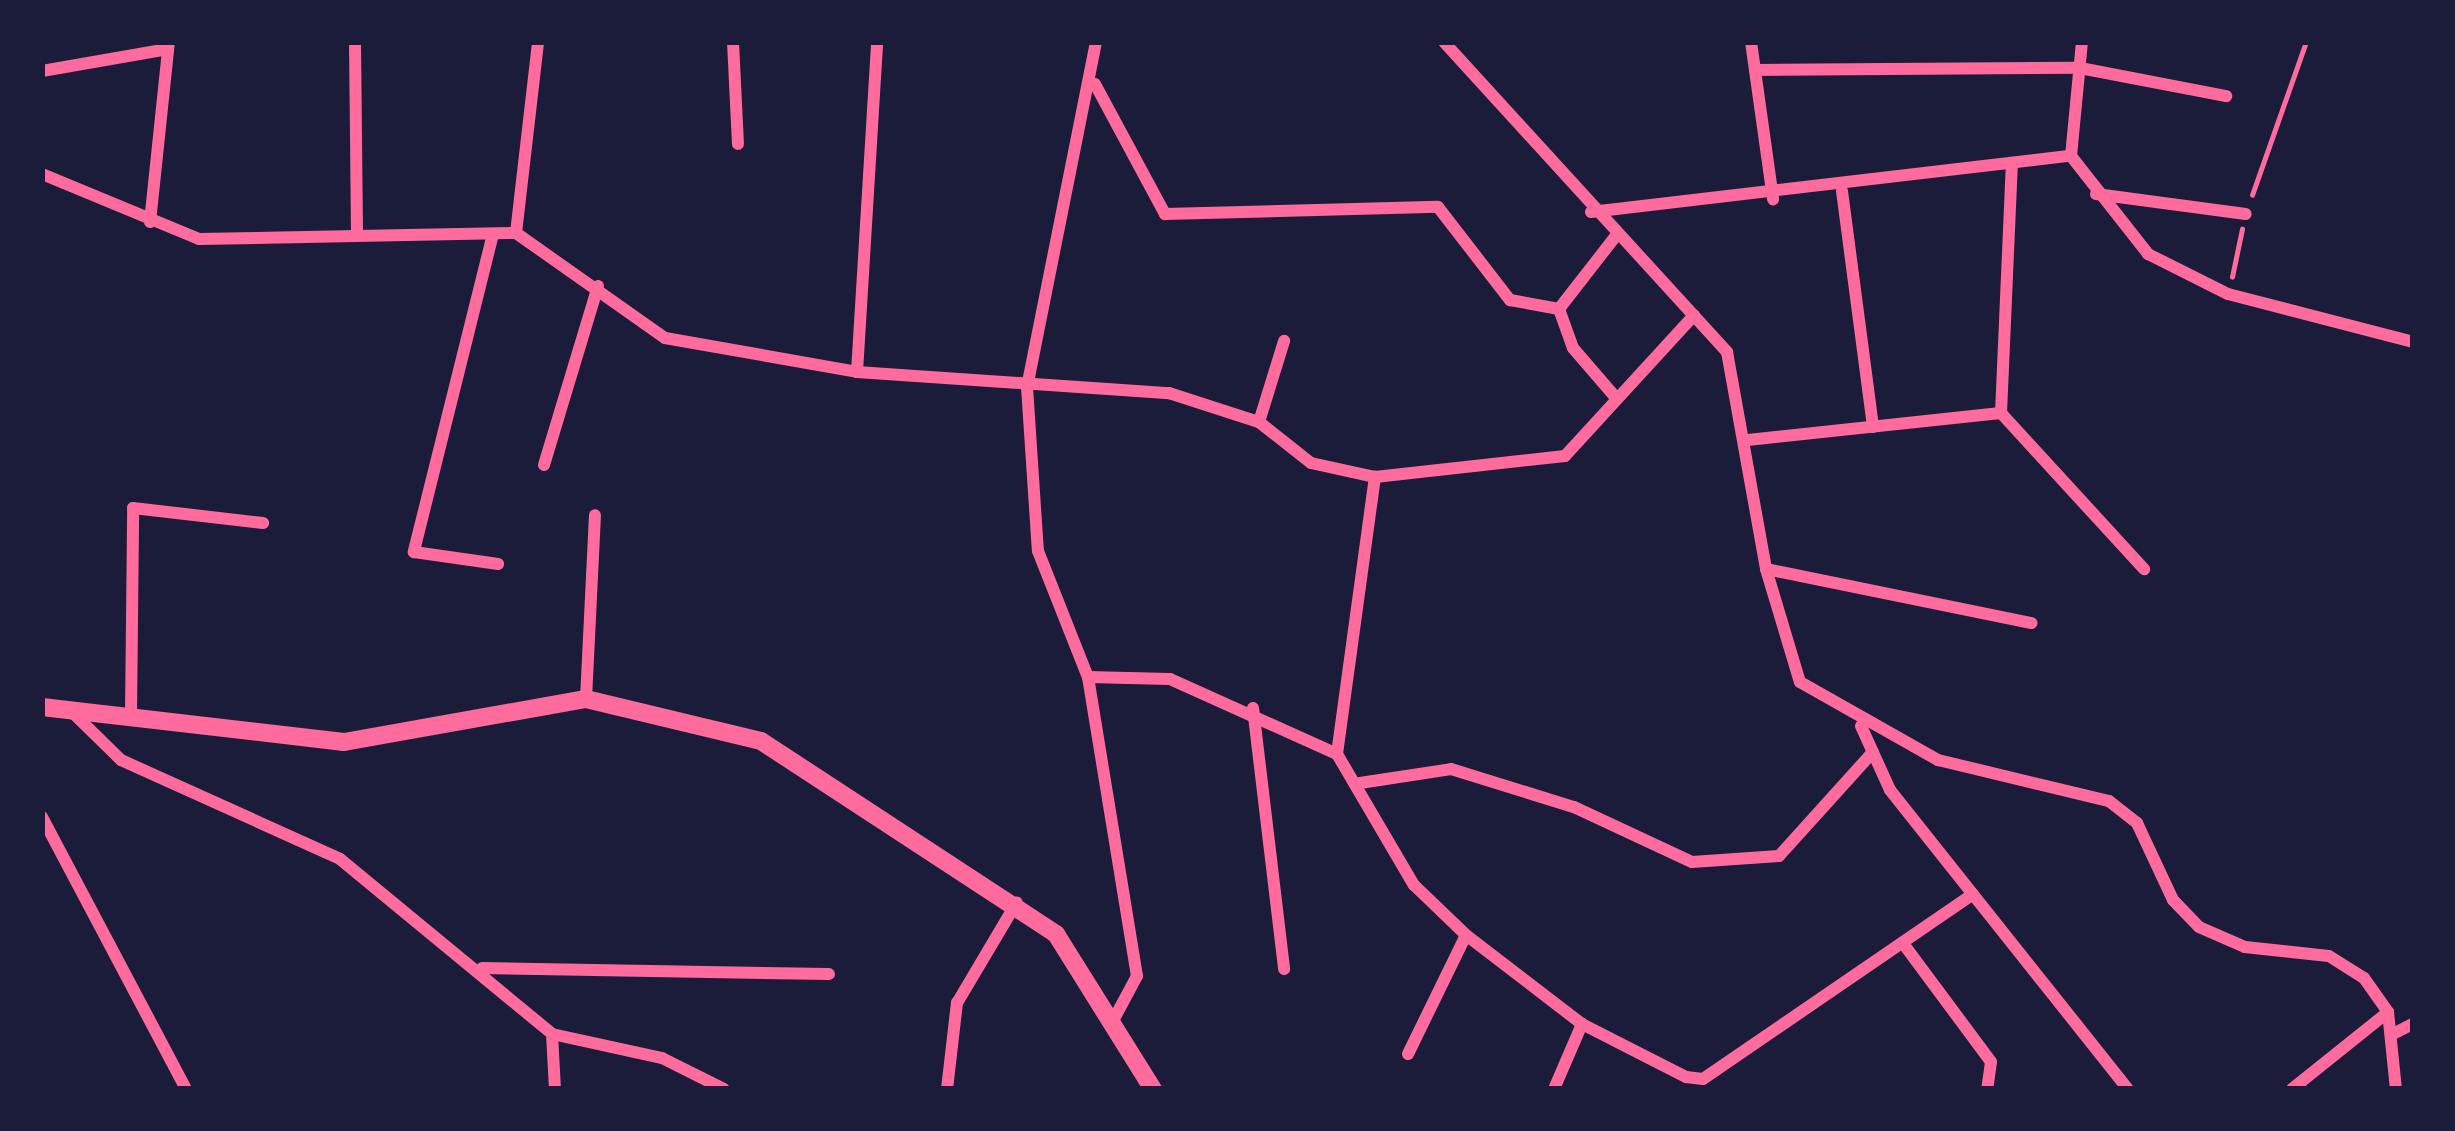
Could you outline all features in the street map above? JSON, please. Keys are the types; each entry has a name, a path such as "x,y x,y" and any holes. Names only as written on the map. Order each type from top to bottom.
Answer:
{"street":[{"path":"355,42 357,234"},
{"path":"516,233 538,42"},
{"path":"733,42 738,144"},
{"path":"857,372 877,42"},
{"path":"1096,42 1094,83 1027,387 1038,551 1088,677 1137,976 1115,1017"},
{"path":"1444,42 1591,212 1727,352 1748,440 1766,569 1799,682 1861,725 2008,784 2109,801 2137,823 2173,900 2199,927 2246,947 2329,956 2364,978 2388,1012 2396,1089"},
{"path":"1751,42 1773,199"},
{"path":"2082,42 2071,156 2096,194 2148,254 2228,294 2413,342"},
{"path":"42,71 168,46 150,222"},
{"path":"1755,70 2080,68 2226,96"},
{"path":"1094,83 1166,214 1438,207 1510,300 1559,309"},
{"path":"1591,212 1773,199 2071,156"},
{"path":"2012,165 2001,413 2144,568"},
{"path":"42,174 199,239 516,233 598,286 665,338 857,372 1168,393 1259,422 1311,463 1375,477 1565,456 1694,315"},
{"path":"1842,190 1873,428"},
{"path":"2096,194 2246,214"},
{"path":"493,234 414,552 498,564"},
{"path":"1559,309 1615,237"},
{"path":"544,465 598,286"},
{"path":"1559,309 1573,348 1617,399"},
{"path":"1259,422 1283,341"},
{"path":"1748,440 2001,413"},
{"path":"1337,754 1375,477"},
{"path":"131,716 133,508 263,523"},
{"path":"586,699 596,515"},
{"path":"1766,569 2032,622"},
{"path":"1088,677 1170,679 1253,708 1337,754 1360,783 1414,885 1466,934 1582,1024 1704,1084 1973,894"},
{"path":"42,707 344,742 586,699 761,741 877,824 1018,902 1057,934 1115,1017 1153,1089"},
{"path":"1253,708 1285,969"},
{"path":"70,710 121,760 340,859 481,968 552,1034 662,1058 724,1089"},
{"path":"1861,725 1873,752 1973,894 2128,1089"},
{"path":"1360,783 1451,769 1574,807 1692,862 1779,856 1873,752"},
{"path":"42,817 186,1089"},
{"path":"947,1089 957,1003 1018,902"},
{"path":"1408,1054 1466,934"},
{"path":"1905,946 1991,1062 1987,1089"},
{"path":"481,968 829,974"},
{"path":"2292,1089 2388,1012"},
{"path":"1554,1089 1582,1024"},
{"path":"2390,1035 2413,1024"},
{"path":"552,1034 555,1089"}],"path":[{"path":"2228,294 2246,214 2306,42"}]}
